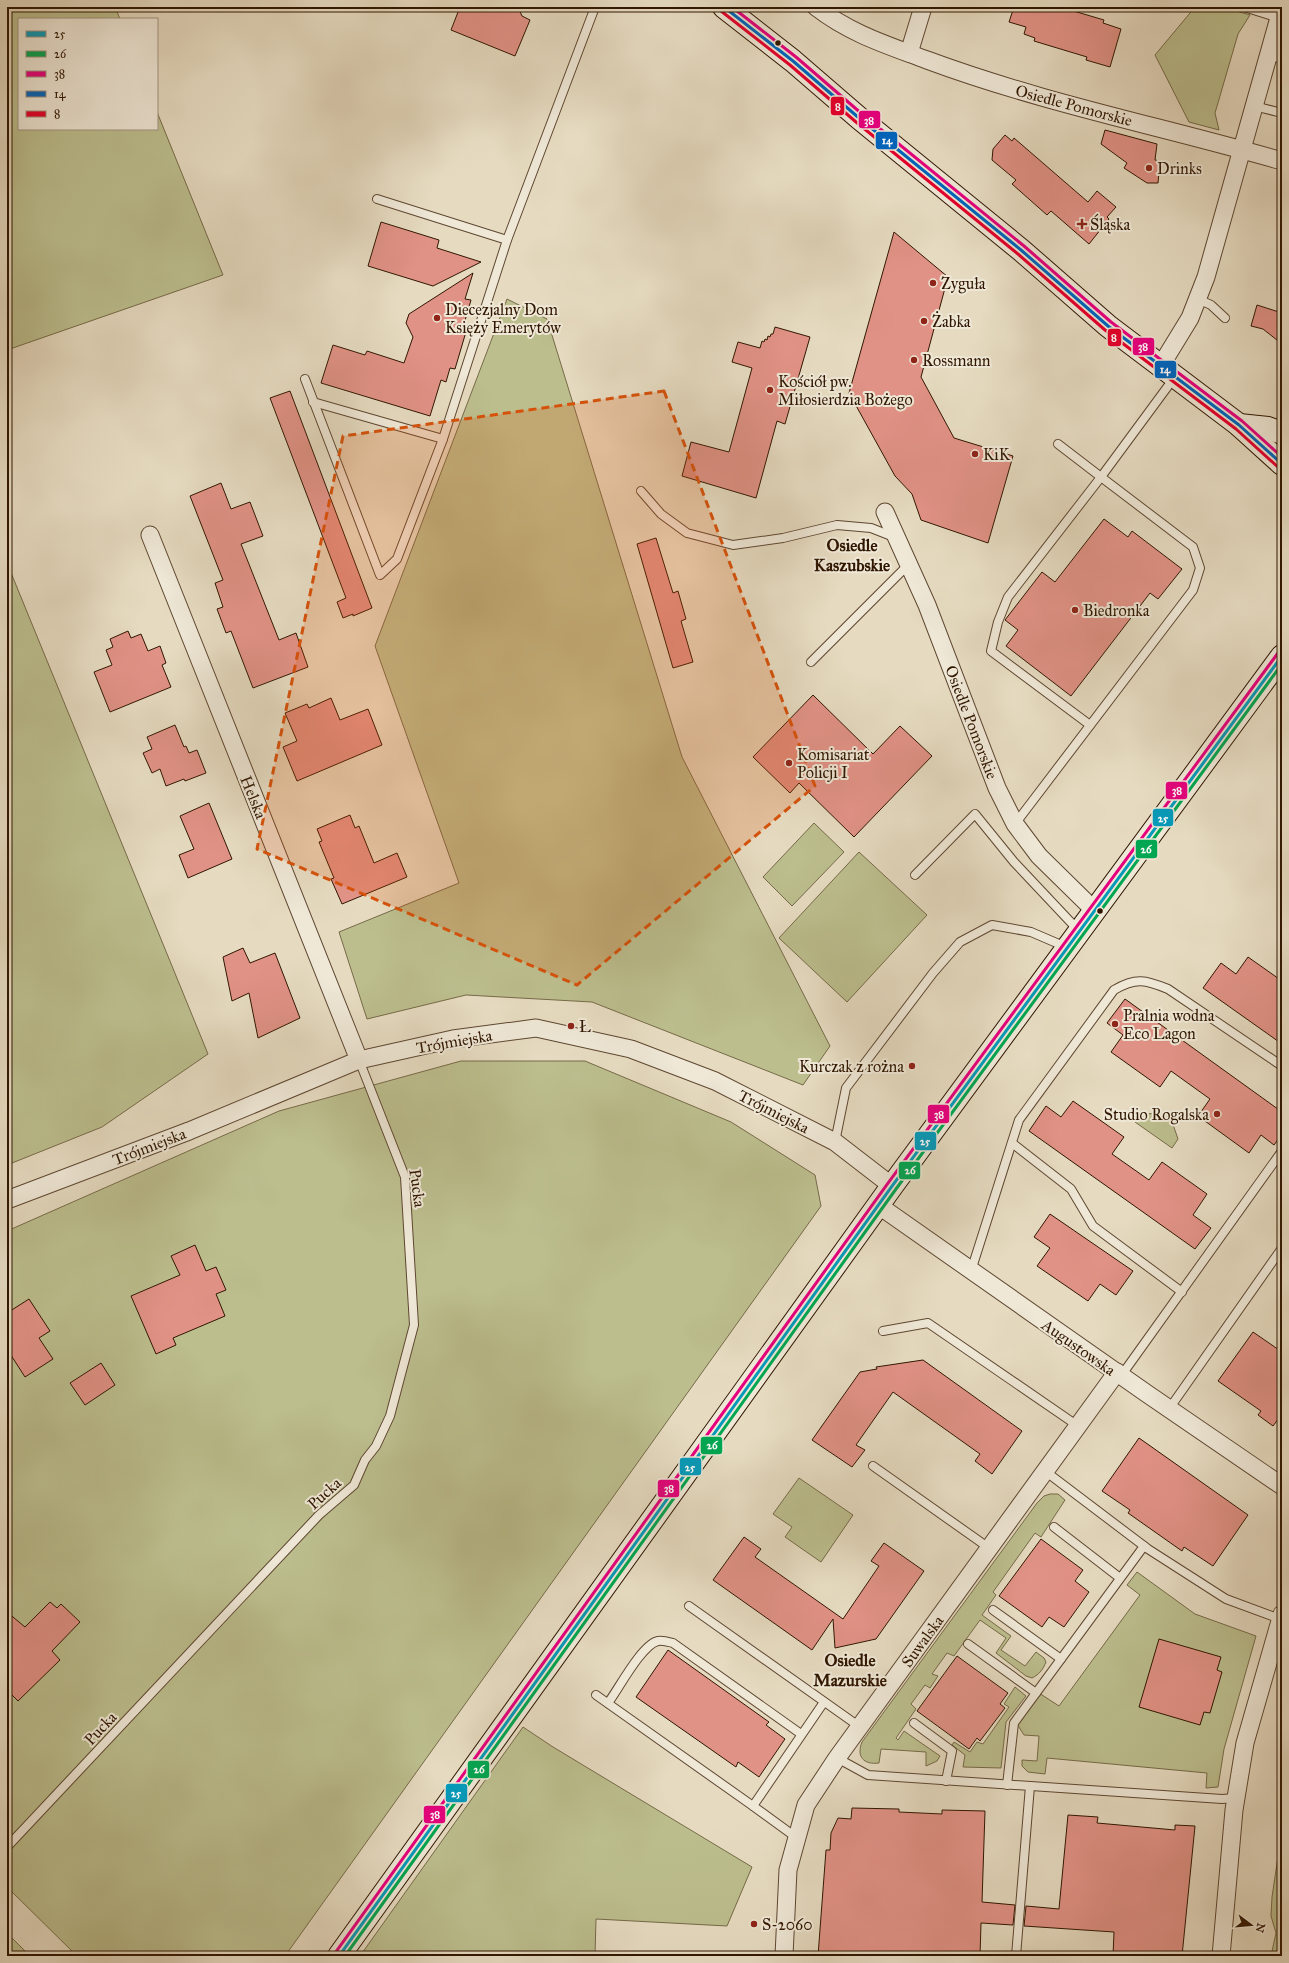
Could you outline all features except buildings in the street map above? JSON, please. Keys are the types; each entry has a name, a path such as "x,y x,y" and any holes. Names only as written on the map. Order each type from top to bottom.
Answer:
{"street":[{"path":"724,7 793,61 859,118 1021,250 1108,326 1239,425 1282,464"},
{"name":"Osiedle Pomorskie","path":"816,7 831,18 861,35 967,75 1023,92 1282,161"},
{"path":"909,53 923,7"},
{"path":"1167,372 1208,271 1254,106 1275,57 1280,12"},
{"path":"1239,425 1268,428 1282,433"},
{"path":"1239,425 1282,449"},
{"name":"Osiedle Pomorskie","path":"885,512 909,564 970,713 997,788 1015,824 1039,856 1094,910"},
{"name":"Helska","path":"150,535 359,1060"},
{"path":"339,1956 878,1205 1072,939 1282,656"},
{"path":"1261,685 1282,678"},
{"name":"Trójmiejska","path":"7,1200 189,1131 359,1060 453,1039 536,1028 632,1049 715,1081 835,1142 892,1186"},
{"name":"Augustowska","path":"878,1205 1169,1409 1282,1486"},
{"name":"Suwalska","path":"784,1956 788,1870 806,1805 860,1727 1045,1471 1119,1374"},
{"path":"1221,1956 1236,1798 1245,1743 1281,1616"}],"lane":[{"path":"305,379 380,575 397,559 443,439 507,240 595,7"},
{"path":"1244,7 1280,12"},
{"path":"1254,106 1282,113"},
{"path":"377,199 507,240"},
{"path":"1198,298 1211,305 1225,318"},
{"path":"1090,725 991,650 998,622 1008,597 1101,477 1167,372"},
{"path":"313,402 443,439"},
{"path":"1015,824 1193,590 1200,568 1193,547 1058,444"},
{"path":"641,491 661,514 687,533 734,545 783,538 837,526 871,528 896,538"},
{"path":"811,662 909,564"},
{"path":"915,875 975,814 1014,862 1072,939"},
{"path":"835,1142 846,1088 933,973 960,942 992,925 1072,939"},
{"path":"971,1271 1019,1120 1114,990 1129,982 1149,982 1168,989 1282,1066"},
{"name":"Pucka","path":"7,1847 319,1515 354,1485 365,1460 376,1446 390,1416 414,1326 405,1177 359,1060"},
{"path":"1012,1143 1071,1189 1093,1226 1182,1292"},
{"path":"1119,1374 1182,1292 1282,1151"},
{"path":"1169,1409 1282,1248"},
{"path":"883,1331 928,1323 1078,1426"},
{"path":"873,1466 990,1548"},
{"path":"1045,1471 1144,1546 1226,1599 1281,1616"},
{"path":"1054,1527 1120,1578"},
{"path":"1008,1784 1014,1723 1144,1546"},
{"path":"689,1606 860,1727"},
{"path":"993,1610 1061,1659"},
{"path":"608,1703 641,1654 651,1644 658,1641 673,1642 801,1734"},
{"path":"968,1644 1036,1693"},
{"path":"596,1695 797,1838"},
{"path":"753,1806 824,1702"},
{"path":"914,1724 952,1751 946,1780"},
{"path":"838,1758 868,1775 1222,1799 1236,1798"},
{"path":"1016,1956 1030,1786"}],"highlighted area":[{"path":"664,391 815,786 577,985 257,849 343,436"}],"green space":[{"path":"7,7 115,7 120,18 18,18 18,130 158,130 158,114 223,275 7,350"},
{"path":"1195,7 1223,7 1250,15 1238,34 1215,113 1219,130 1189,122 1155,55"},
{"path":"507,299 547,319 682,757 830,1046 803,1085 592,1002 466,995 367,1019 339,932 459,883 375,646"},
{"path":"7,563 208,1054 102,1127 7,1165"},
{"path":"814,823 844,852 792,906 763,877"},
{"path":"859,852 927,915 847,1002 779,938"},
{"path":"461,1061 585,1061 731,1122 815,1175 821,1206 285,1956 77,1956 7,1887 7,1231 279,1111"},
{"path":"1169,1113 1178,1139 1172,1148 1135,1122 1141,1114"},
{"path":"799,1478 853,1515 821,1562 785,1537 792,1527 773,1514"},
{"path":"1058,1494 1065,1500 1041,1537 1035,1533 993,1592 996,1595 982,1615 1011,1636 1001,1650 1025,1666 1036,1652 1044,1658 1046,1662 1042,1669 1032,1678 1026,1676 996,1653 1006,1638 980,1620 954,1656 947,1653 932,1674 938,1676 930,1688 925,1685 911,1704 916,1709 896,1738 898,1740 904,1731 940,1756 937,1761 926,1766 926,1752 881,1749 879,1763 869,1763 865,1761 860,1752 862,1742 1037,1503 1044,1496"},
{"path":"1137,1572 1195,1614 1256,1636 1224,1749 1218,1787 1206,1788 1207,1773 1047,1758 1045,1774 1028,1772 1022,1766 1022,1760 1037,1761 1039,1736 1024,1735 1017,1724 1039,1693 1059,1706 1140,1595 1127,1585"},
{"path":"1015,1687 1026,1696 1006,1722 1001,1768 963,1767 965,1755 952,1745 954,1742 970,1752 977,1742 983,1744 1009,1707 1004,1704"},
{"path":"523,1727 553,1747 752,1867 727,1926 596,1919 595,1956 360,1956"},
{"path":"1282,1830 1282,1956 1271,1956 1276,1933 1271,1916 1272,1897"},
{"path":"7,1933 30,1956 7,1956"}],"transit line":[{"name":"14","path":"724,7 793,61 859,118 1021,250 1108,326 1239,425 1282,464"},
{"name":"38","path":"732,7 796,57 862,114 1024,246 1111,322 1242,421 1282,457"},
{"name":"8","path":"721,11 790,65 856,122 1018,254 1105,330 1236,429 1279,468"},
{"name":"38","path":"335,1953 888,1183 1278,653"},
{"name":"25","path":"339,1956 892,1186 1282,656"},
{"name":"26","path":"345,1956 896,1189 1282,664"}],"place":[{"name":"Drinks","path":"1149,168"},
{"name":"Śląska","path":"1082,224"},
{"name":"Zyguła","path":"933,283"},
{"name":"Diecezjalny Dom Księży Emerytów","path":"437,318"},
{"name":"Żabka","path":"924,321"},
{"name":"Rossmann","path":"914,360"},
{"name":"Kościół pw. Miłosierdzia Bożego","path":"770,390"},
{"name":"KiK","path":"975,454"},
{"name":"Biedronka","path":"1075,610"},
{"name":"Komisariat Policji I","path":"789,763"},
{"name":"Pralnia wodna Eco Lagon","path":"1115,1024"},
{"name":"Ł","path":"571,1026"},
{"name":"Kurczak z rożna","path":"912,1066"},
{"name":"Studio Rogalska","path":"1217,1114"},
{"name":"S-2060","path":"754,1924"}],"district":[{"name":"Osiedle Kaszubskie","path":"852,555"},
{"name":"Osiedle Mazurskie","path":"850,1670"}]}
